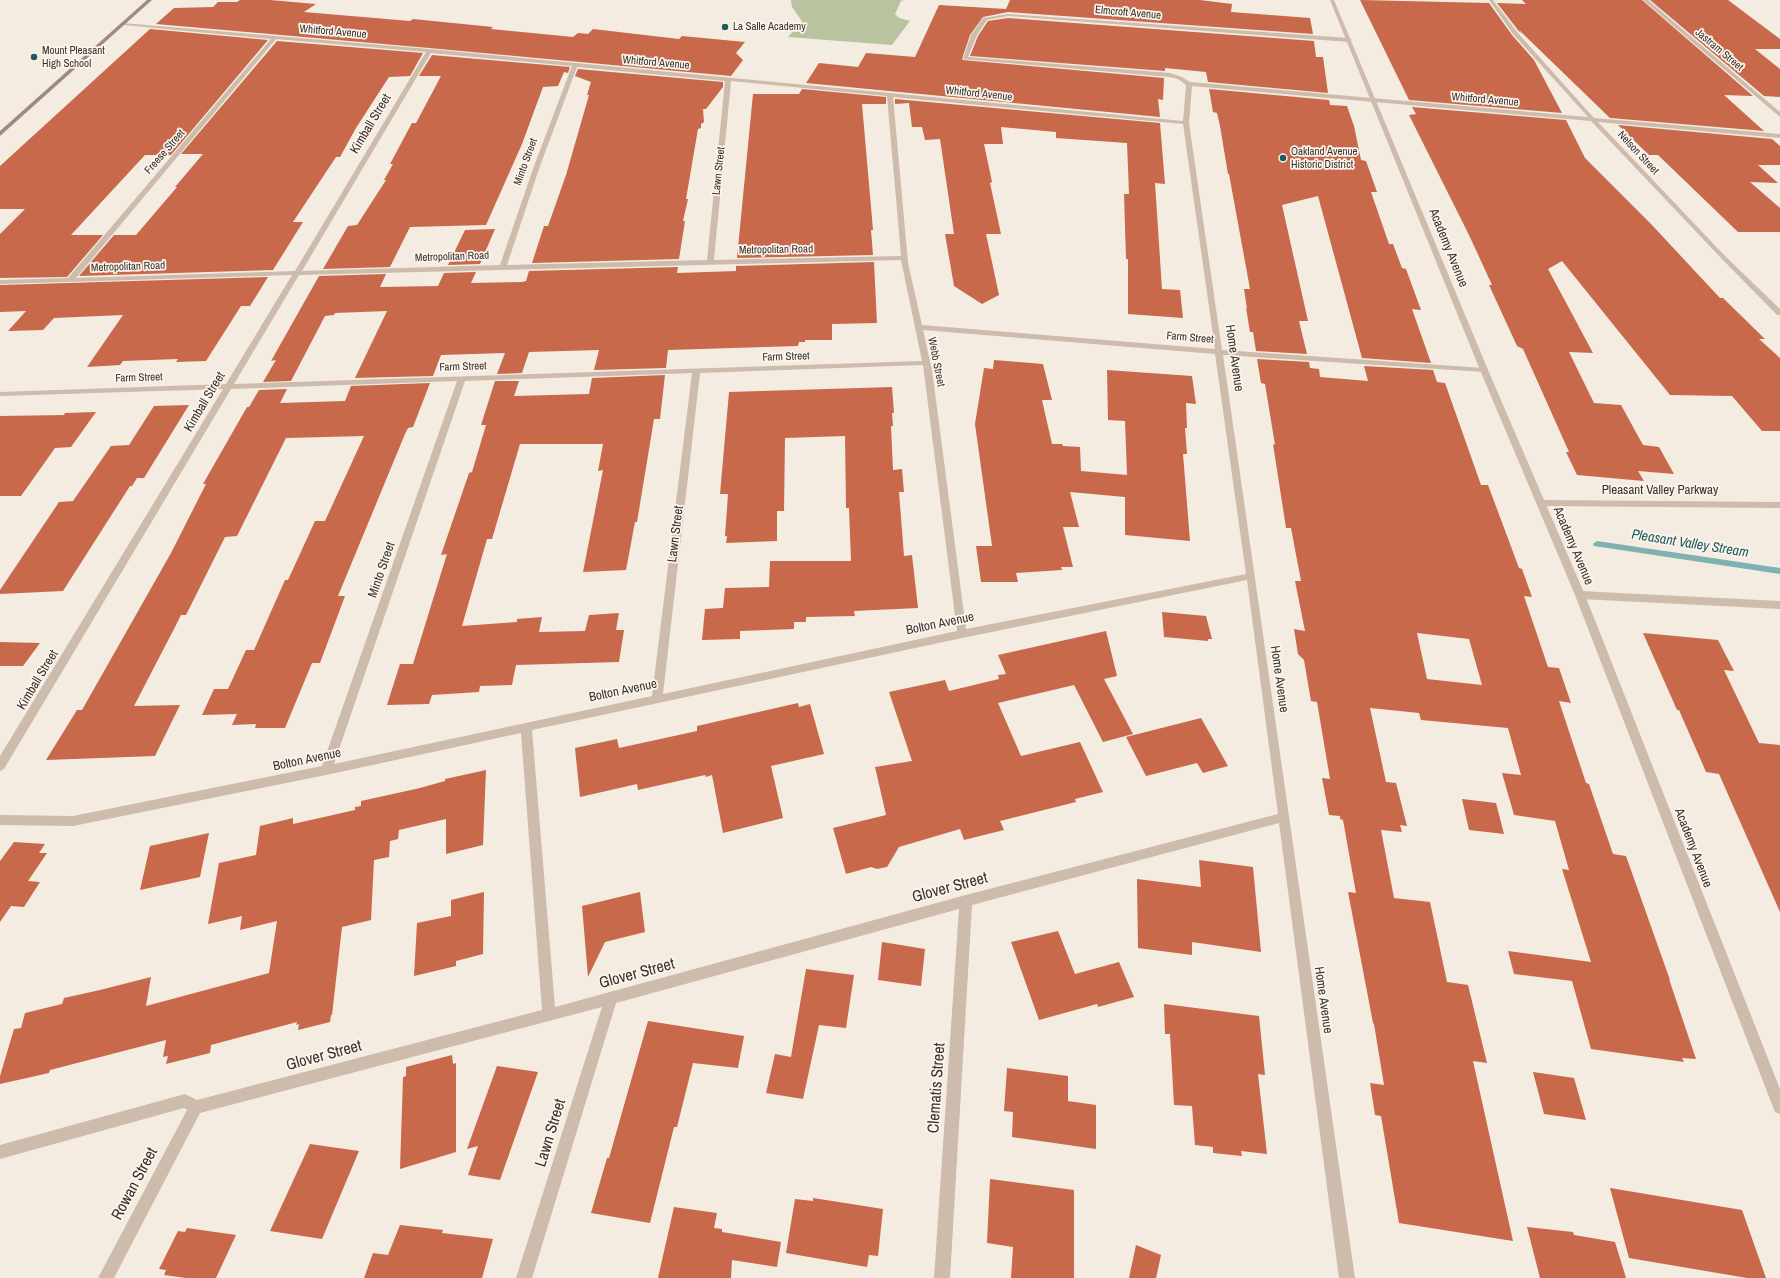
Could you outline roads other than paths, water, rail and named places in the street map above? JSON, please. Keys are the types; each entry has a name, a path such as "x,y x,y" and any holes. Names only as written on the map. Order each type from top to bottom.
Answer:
{"main road":[{"path":"0,134 150,0"}],"street":[{"name":"Academy Avenue","path":"1332,0 1484,370 1580,595 1780,1107"},
{"name":"Nelson Street","path":"1491,0 1515,33 1593,120 1722,256 1780,313"},
{"name":"Jastram Street","path":"1645,0 1780,115"},
{"name":"Elmcroft Avenue","path":"1189,84 1180,78 1170,75 965,58 974,35 985,19 1008,15 1349,40"},
{"name":"Whitford Avenue","path":"124,24 429,51 1186,123"},
{"name":"Freese Street","path":"70,280 276,37"},
{"name":"Kimball Street","path":"0,766 228,386 298,273 315,241 429,51"},
{"name":"Minto Street","path":"502,267 537,166 575,65"},
{"name":"Lawn Street","path":"710,262 728,80"},
{"name":"Whitford Avenue","path":"1189,84 1780,136"},
{"name":"Home Avenue","path":"1189,84 1186,123 1251,576 1347,1278"},
{"name":"Webb Street","path":"890,95 904,258 926,363 962,634"},
{"name":"Metropolitan Road","path":"0,282 502,267 904,258"},
{"name":"Farm Street","path":"918,327 1219,352 1484,370"},
{"name":"Farm Street","path":"0,394 926,363"},
{"name":"Lawn Street","path":"656,698 696,371"},
{"name":"Minto Street","path":"326,770 462,378"},
{"name":"Pleasant Valley Parkway","path":"1540,503 1780,505"},
{"name":"Bolton Avenue","path":"0,820 73,821 326,770 656,698 962,634 1251,576"},
{"path":"1580,595 1780,605"},
{"path":"526,726 549,1016"},
{"name":"Glover Street","path":"0,1152 185,1101 196,1107 549,1016 966,901 1284,817"},
{"name":"Clematis Street","path":"942,1278 966,901"},
{"name":"Lawn Street","path":"524,1278 611,999"},
{"name":"Rowan Street","path":"106,1278 196,1107"}],"waterway":[{"name":"Pleasant Valley Stream","path":"1597,544 1780,571"}],"place":[{"name":"La Salle Academy","path":"725,27"},
{"name":"Mount Pleasant High School","path":"34,57"},
{"name":"Oakland Avenue Historic District","path":"1283,158"}]}
